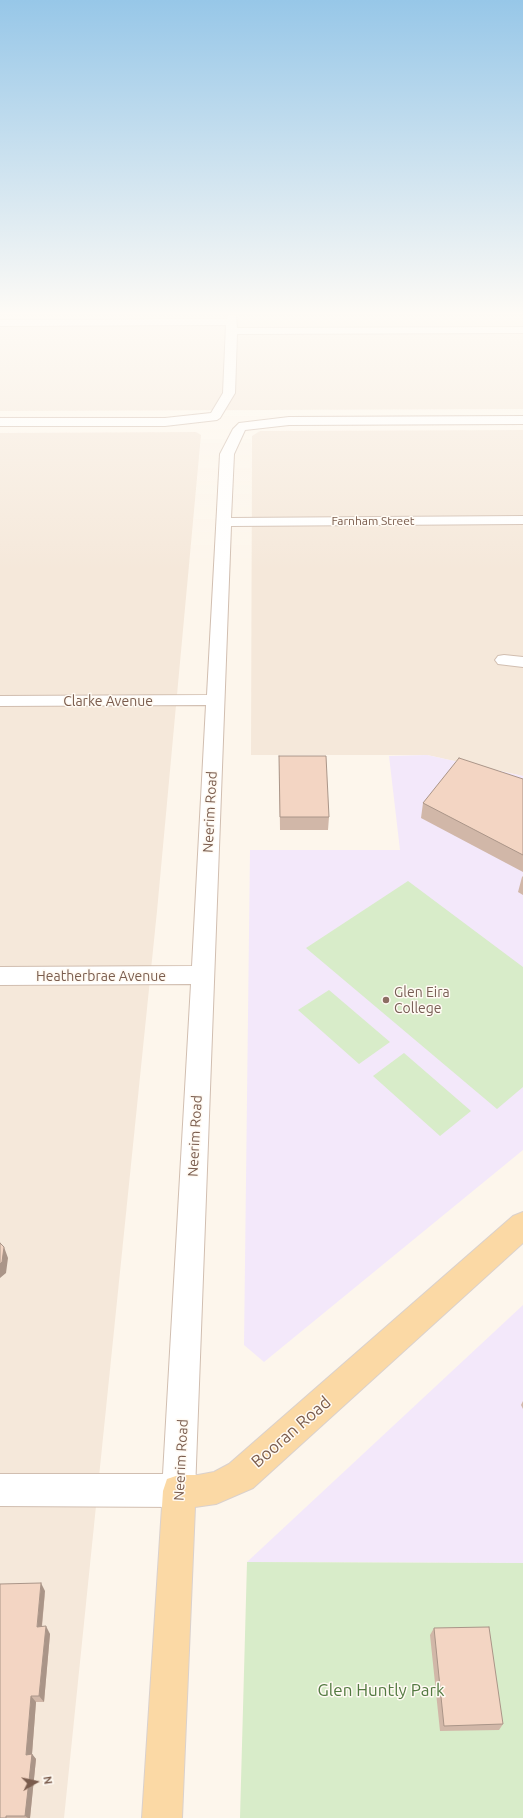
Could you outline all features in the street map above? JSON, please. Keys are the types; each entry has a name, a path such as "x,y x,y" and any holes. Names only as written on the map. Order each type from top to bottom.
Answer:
{"main road":[{"name":"Booran Road","path":"179,1491 206,1491 241,1476 523,1225"},
{"name":"Neerim Road","path":"162,1818 179,1491"}],"street":[{"name":"Neerim Road","path":"179,1491 229,401"},
{"path":"0,422 523,420"},
{"name":"Farnham Street","path":"223,522 523,520"},
{"path":"504,660 523,662"},
{"name":"Clarke Avenue","path":"0,701 216,700"},
{"name":"Heatherbrae Avenue","path":"0,976 203,975"},
{"name":"Booran Road","path":"0,1490 179,1491"}],"shaded area":[{"path":"0,401 523,401 523,409 0,411"},
{"path":"523,430 523,776 427,755 251,755 252,436 260,431"},
{"path":"196,432 201,435 157,911 64,1818 0,1818 0,433"},
{"name":"Glen Eira College","path":"427,755 523,776 523,1150 264,1362 244,1345 250,850 400,850 389,756"},
{"path":"523,1305 523,1563 247,1562"}],"green space":[{"path":"408,881 523,967 523,1087 497,1109 306,948"},
{"path":"329,990 390,1042 359,1064 298,1010"},
{"path":"404,1053 471,1111 440,1136 373,1076"},
{"name":"Glen Huntly Park","path":"247,1562 523,1563 523,1818 240,1818"}],"building":[{"path":"279,756 326,756 329,817 280,817"},
{"path":"459,758 523,779 523,855 423,803"},
{"path":"0,1243 4,1247 2,1262 0,1264"},
{"path":"41,1583 37,1627 46,1626 39,1696 31,1696 26,1755 32,1754 25,1816 6,1816 6,1818 0,1818 0,1584"},
{"path":"489,1627 503,1724 444,1726 434,1628"}],"place":[{"name":"Glen Eira College","path":"386,1000"}]}
